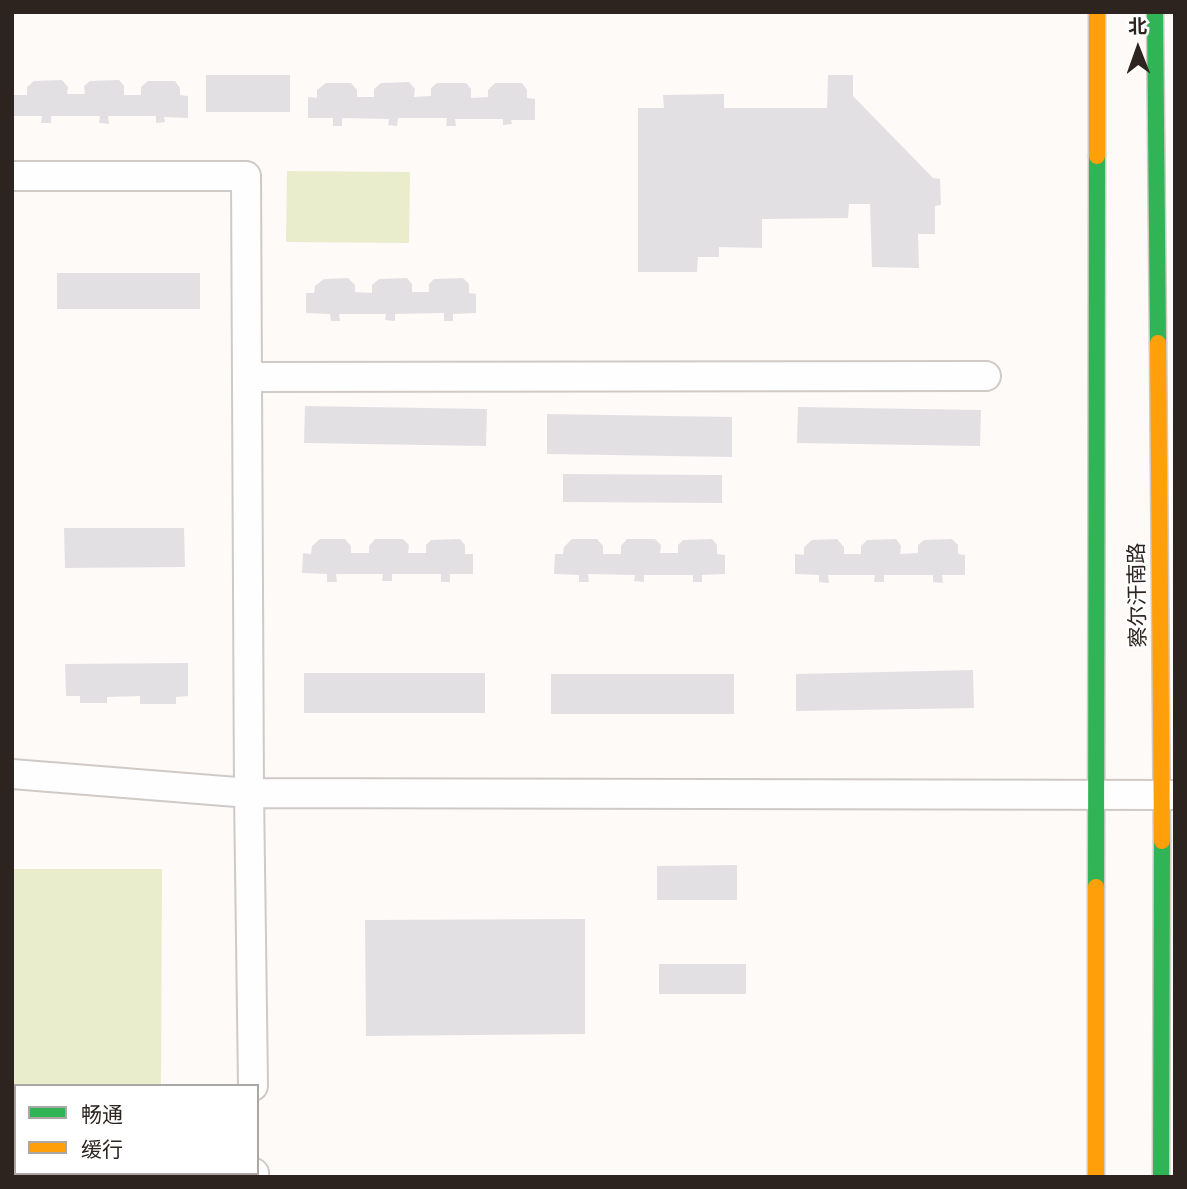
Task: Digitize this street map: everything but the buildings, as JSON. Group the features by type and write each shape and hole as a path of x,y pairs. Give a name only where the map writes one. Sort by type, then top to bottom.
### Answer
{"main road":[{"name":"察尔汗南路","path":"1096,1177 1103,68 1097,12"},
{"name":"察尔汗南路","path":"1156,12 1149,69 1168,795 1161,1177"}],"street":[{"path":"12,176 246,176 253,1084"},
{"path":"247,377 986,376"},
{"path":"12,774 249,793 1168,795"}],"green space":[{"path":"287,171 410,172 409,243 286,242"},
{"path":"12,869 162,869 161,1084 14,1084 14,1175 160,1177 12,1177"}],"water":[{"path":"14,1123 14,1175 27,1175 26,1177 12,1177"}],"traffic: fast":[{"path":"1155,12 1158,343"},
{"path":"1096,887 1097,156"},
{"path":"1161,1177 1162,841"}],"traffic: slow":[{"path":"1097,12 1097,156"},
{"path":"1158,343 1162,841"},
{"path":"1096,887 1096,1177"}]}
